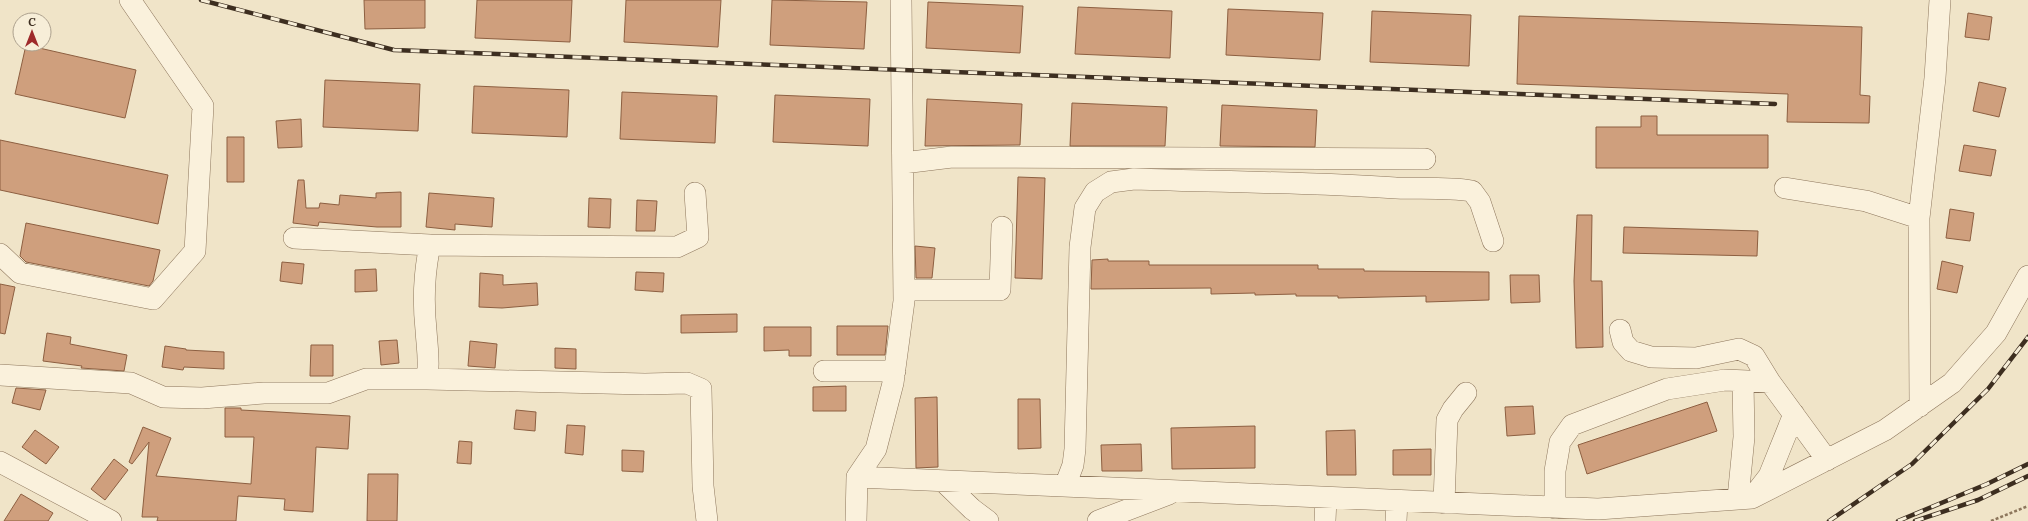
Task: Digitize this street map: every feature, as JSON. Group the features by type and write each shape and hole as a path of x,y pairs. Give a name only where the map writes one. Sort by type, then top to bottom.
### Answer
{"street":[{"path":"0,254 20,273 153,299 195,251 203,106 130,0"},
{"path":"853,519 857,477 876,449 895,371 904,301 901,0"},
{"path":"1920,406 1919,218 1935,78 1940,0"},
{"path":"903,163 952,157 1425,158"},
{"path":"1065,486 1073,465 1075,449 1080,248 1085,208 1095,192 1110,182 1134,180 1364,186 1426,190 1453,188 1472,191 1480,202 1493,241"},
{"path":"1785,188 1866,201 1919,218"},
{"path":"294,238 430,245 677,247 698,238 695,193"},
{"path":"904,290 1000,290 1002,227"},
{"path":"427,379 430,364 424,297 426,264 430,245"},
{"path":"857,477 1326,498 1396,511 1444,503 1598,509 1745,498 1827,460 1885,430 1952,383 1996,333 2028,276"},
{"path":"1620,330 1624,342 1631,351 1651,357 1696,358 1739,349 1754,356 1770,382 1827,460"},
{"path":"824,371 895,371"},
{"path":"0,375 131,383 163,398 202,398 264,393 328,393 366,379 637,384 687,383 701,389 703,486 707,521"},
{"path":"1555,508 1555,471 1560,442 1572,425 1666,389 1725,380 1742,382 1770,382"},
{"path":"1742,382 1745,498"},
{"path":"1444,503 1447,420 1453,409 1466,393"},
{"path":"1745,498 1769,476 1794,414"},
{"path":"0,462 111,521"},
{"path":"943,481 972,509 988,521"},
{"path":"1098,521 1176,491"},
{"path":"1325,521 1326,498"}],"path":[{"path":"1991,521 2028,506"}],"building":[{"path":"364,0 425,0 425,28 365,29"},
{"path":"477,0 572,0 570,42 475,38"},
{"path":"626,0 721,0 718,47 624,42"},
{"path":"772,0 867,2 864,49 770,45"},
{"path":"928,2 1023,6 1020,53 926,48"},
{"path":"1078,7 1172,11 1170,58 1075,54"},
{"path":"1228,9 1323,13 1320,60 1226,55"},
{"path":"1372,11 1471,15 1469,66 1370,62"},
{"path":"1968,13 1992,17 1989,40 1965,37"},
{"path":"1519,16 1862,27 1860,95 1870,96 1869,123 1787,122 1788,94 1517,84"},
{"path":"52,51 136,70 125,118 15,94 24,52"},
{"path":"325,80 420,84 418,131 323,127"},
{"path":"1979,82 2006,88 1999,117 1973,111"},
{"path":"474,86 569,90 567,137 472,133"},
{"path":"622,92 717,96 715,143 620,139"},
{"path":"775,95 870,99 868,146 773,142"},
{"path":"927,99 1022,104 1020,145 925,146"},
{"path":"1072,103 1167,107 1165,146 1070,146"},
{"path":"1222,105 1317,110 1315,147 1220,146"},
{"path":"1641,116 1657,116 1657,135 1768,135 1768,168 1596,168 1596,127 1641,127"},
{"path":"301,119 302,147 278,148 276,121"},
{"path":"227,137 244,137 244,182 227,182"},
{"path":"0,140 168,175 158,224 0,190"},
{"path":"1964,145 1996,150 1991,176 1959,171"},
{"path":"1018,177 1045,178 1042,279 1015,278"},
{"path":"298,180 304,180 306,208 319,208 320,203 339,205 340,195 376,198 376,193 401,192 401,227 377,227 319,222 318,226 293,223"},
{"path":"429,193 494,198 492,227 455,224 455,230 426,227"},
{"path":"589,198 611,199 610,228 588,227"},
{"path":"637,200 657,201 655,231 636,231"},
{"path":"1950,209 1974,213 1970,241 1946,238"},
{"path":"1577,215 1592,215 1591,281 1602,281 1603,347 1576,348 1574,281"},
{"path":"26,223 160,250 153,281 149,286 26,262 20,256"},
{"path":"1624,227 1758,231 1757,256 1623,253"},
{"path":"915,246 935,248 932,278 916,278"},
{"path":"1108,259 1108,261 1149,261 1149,265 1318,265 1318,269 1364,269 1364,271 1489,272 1489,300 1426,302 1426,296 1338,298 1338,296 1296,296 1296,294 1211,294 1211,288 1091,289 1092,260"},
{"path":"1942,261 1963,266 1957,293 1937,289"},
{"path":"282,262 304,264 302,284 280,281"},
{"path":"376,269 377,291 355,292 355,270"},
{"path":"636,272 664,273 663,292 635,290"},
{"path":"480,273 503,275 503,285 537,283 538,305 502,308 479,307"},
{"path":"1510,275 1539,275 1540,302 1511,303"},
{"path":"0,284 15,287 5,334 0,333"},
{"path":"737,314 737,332 681,333 681,315"},
{"path":"837,326 888,326 885,355 837,355"},
{"path":"764,327 811,327 811,356 789,356 789,350 764,351"},
{"path":"47,333 71,337 70,344 127,355 124,371 81,368 82,366 43,361"},
{"path":"397,340 399,363 381,365 379,341"},
{"path":"470,341 497,344 495,368 468,366"},
{"path":"311,345 333,345 333,376 310,376"},
{"path":"165,346 186,350 224,352 224,369 184,367 183,370 162,367"},
{"path":"555,348 576,349 576,369 555,368"},
{"path":"846,386 846,411 813,411 813,387"},
{"path":"16,388 46,390 40,410 12,403"},
{"path":"937,397 938,467 916,468 915,398"},
{"path":"1018,399 1040,399 1041,448 1018,449"},
{"path":"1707,402 1717,431 1587,474 1578,445"},
{"path":"1533,406 1535,434 1507,436 1505,407"},
{"path":"225,408 350,416 348,449 316,447 313,512 284,510 285,499 238,496 236,521 157,521 158,517 142,517 149,442 132,464 129,462 143,427 171,438 156,476 251,484 254,437 225,437"},
{"path":"516,410 536,412 535,431 514,429"},
{"path":"567,425 585,426 583,455 565,453"},
{"path":"1255,426 1255,468 1172,469 1171,428"},
{"path":"35,430 59,447 46,464 22,447"},
{"path":"1355,430 1356,475 1327,475 1326,431"},
{"path":"459,441 472,442 471,464 457,463"},
{"path":"1141,444 1142,471 1102,471 1101,445"},
{"path":"1431,449 1431,475 1393,475 1393,450"},
{"path":"622,450 644,451 643,472 622,471"},
{"path":"114,459 128,470 105,500 91,489"},
{"path":"368,474 398,474 397,521 367,521"},
{"path":"21,494 53,513 48,521 4,521"}],"railway":[{"path":"201,0 394,50 1775,104"},
{"path":"1829,521 1912,464 1988,389 2028,337"},
{"path":"1898,521 1987,484 2028,464"},
{"path":"1915,521 1978,500 2028,476"}]}
